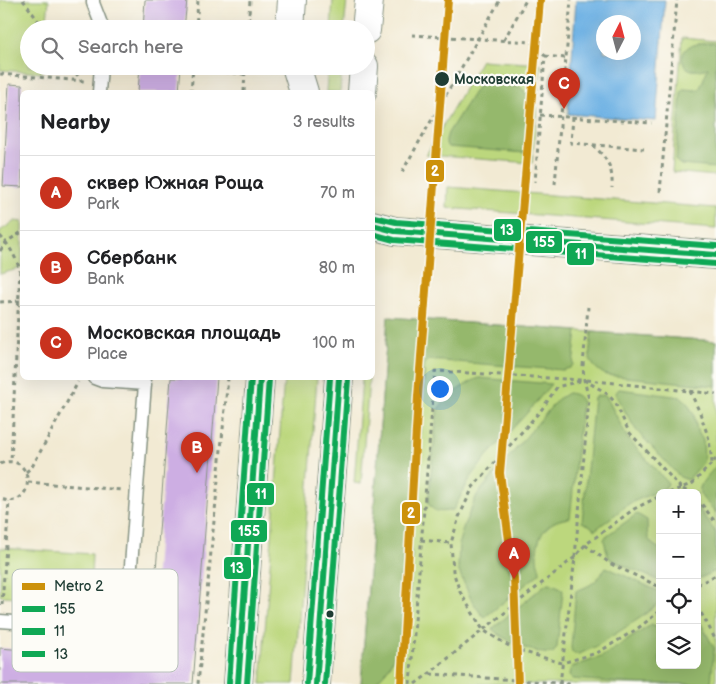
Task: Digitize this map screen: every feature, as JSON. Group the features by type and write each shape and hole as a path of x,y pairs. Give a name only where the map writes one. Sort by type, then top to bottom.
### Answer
{"main road":[{"path":"291,20 292,0"},
{"path":"367,20 368,0"},
{"path":"285,90 286,75"},
{"path":"299,75 303,90"},
{"path":"362,90 363,75"},
{"path":"375,225 395,231 716,255"},
{"path":"238,684 260,380"},
{"path":"316,684 339,380"}],"lane":[{"path":"93,0 100,20"},
{"path":"99,90 100,75"},
{"path":"99,380 145,384 131,569"},
{"path":"0,621 0,626"}],"path":[{"path":"23,0 37,20"},
{"path":"197,20 198,0"},
{"path":"249,20 250,0"},
{"path":"402,172 500,0"},
{"path":"504,40 526,0"},
{"path":"555,184 571,0"},
{"path":"660,192 677,0"},
{"path":"412,35 531,42 545,56 566,58"},
{"path":"535,182 545,56"},
{"path":"0,74 84,81 79,75"},
{"path":"191,90 192,75"},
{"path":"244,90 245,75"},
{"path":"540,115 652,123"},
{"path":"573,117 571,143 644,149"},
{"path":"593,144 608,163 612,175 612,188"},
{"path":"0,250 6,242 20,233"},
{"path":"0,236 15,256 20,270 11,462"},
{"path":"0,302 20,301"},
{"path":"560,684 575,557 589,399 584,380 583,366 588,307"},
{"path":"410,684 435,371 584,380 716,394"},
{"path":"198,684 228,380"},
{"path":"656,613 637,629 597,653 562,663 514,649 483,630 460,592 453,571 451,543 459,517 473,487 542,409 557,387 584,380 605,392 615,402 630,432 680,489"},
{"path":"26,472 32,467 78,381"},
{"path":"690,391 709,439 712,463"},
{"path":"685,489 716,459"},
{"path":"0,464 4,462 17,463 26,472 28,482 26,490 16,499 9,501 0,499"},
{"path":"28,482 137,492"},
{"path":"415,684 575,557 585,546 634,509 656,498"},
{"path":"0,621 9,501"},
{"path":"701,503 716,523"},
{"path":"421,540 451,543"},
{"path":"585,546 611,564 656,585"},
{"path":"701,583 716,575"},
{"path":"701,613 716,641"},
{"path":"430,674 572,684"}],"green space":[{"path":"0,0 49,0 47,20 20,20 20,71 0,70"},
{"path":"333,0 347,0 345,20 332,20"},
{"path":"682,38 716,41 716,176 672,172"},
{"path":"706,43 716,45 716,168 681,165 676,161 681,93 683,89 697,90 700,88 708,68 692,70 688,68 683,63 683,55 690,46"},
{"path":"481,60 541,64 532,163 426,155"},
{"path":"327,75 341,75 340,90 326,90"},
{"path":"484,82 520,87 532,98 529,149 526,153 448,147 446,144 448,133 479,84"},
{"path":"448,187 716,208 716,229 447,208"},
{"path":"15,221 20,222 20,269 0,274 0,231"},
{"path":"388,317 716,341 716,684 361,684"},
{"path":"388,317 577,331 573,365 563,370 429,360 425,363 414,526 408,537 412,555 406,644 398,649 387,670 374,684 361,684"},
{"path":"592,332 716,341 716,386 606,375 599,371 591,362"},
{"path":"479,378 551,384 486,457 470,479 453,510 436,511 428,503 437,413 448,398"},
{"path":"284,380 317,380 294,684 261,684"},
{"path":"362,380 369,380 361,484 354,483"},
{"path":"619,389 681,397 686,401 694,415 697,431 703,440 704,458 703,463 688,480 680,477 636,430 616,396 616,392"},
{"path":"568,393 576,395 582,402 570,518 555,522 541,535 537,549 540,573 485,617 471,599 458,569 459,542 464,525 477,495 558,399"},
{"path":"606,396 628,439 668,483 663,489 656,489 656,492 630,503 595,530 582,522 594,398"},
{"path":"716,466 716,513 701,495 700,489 703,481"},
{"path":"701,512 716,533 716,571 701,578"},
{"path":"637,514 647,520 650,541 656,547 656,579 611,560 608,556 604,540 606,536"},
{"path":"0,548 92,554 91,569 12,569 12,597 0,596"},
{"path":"606,567 656,590 656,605 640,618 595,647 579,654 574,654 571,647 576,591 594,582"},
{"path":"550,583 561,588 563,591 557,647 553,653 530,650 504,638 492,629 546,584"},
{"path":"701,624 714,648 711,684 639,684 572,679 569,676 572,667 601,657 651,625 656,627 656,669 701,669"}],"water":[{"path":"576,0 665,0 656,121 568,114"}],"building":[{"path":"145,0 187,0 185,20 144,20"},
{"path":"139,75 180,75 179,90 138,90"},
{"path":"9,84 22,85 22,90 20,90 20,187 3,186"},
{"path":"171,380 217,380 193,684 0,684 0,648 12,649 12,672 178,672 178,569 156,569"}],"metro line":[{"name":"2","path":"401,684 418,396 448,0"},
{"name":"2","path":"518,684 514,578 500,473 540,0"}],"transit line":[{"name":"13","path":"375,217 396,222 716,246"},
{"name":"155","path":"375,226 395,231 716,255"},
{"name":"11","path":"375,235 394,240 715,264"},
{"name":"13","path":"229,683 251,380"},
{"name":"155","path":"238,684 260,380"},
{"name":"11","path":"247,684 269,380"},
{"name":"13","path":"307,683 330,380"},
{"name":"155","path":"316,684 339,380"},
{"name":"11","path":"325,684 348,380"}],"place":[{"name":"Московская","path":"442,79"},
{"name":"Московская площадь","path":"564,109"},
{"name":"Сбербанк","path":"197,473"},
{"name":"сквер Южная Роща","path":"514,579"}]}
